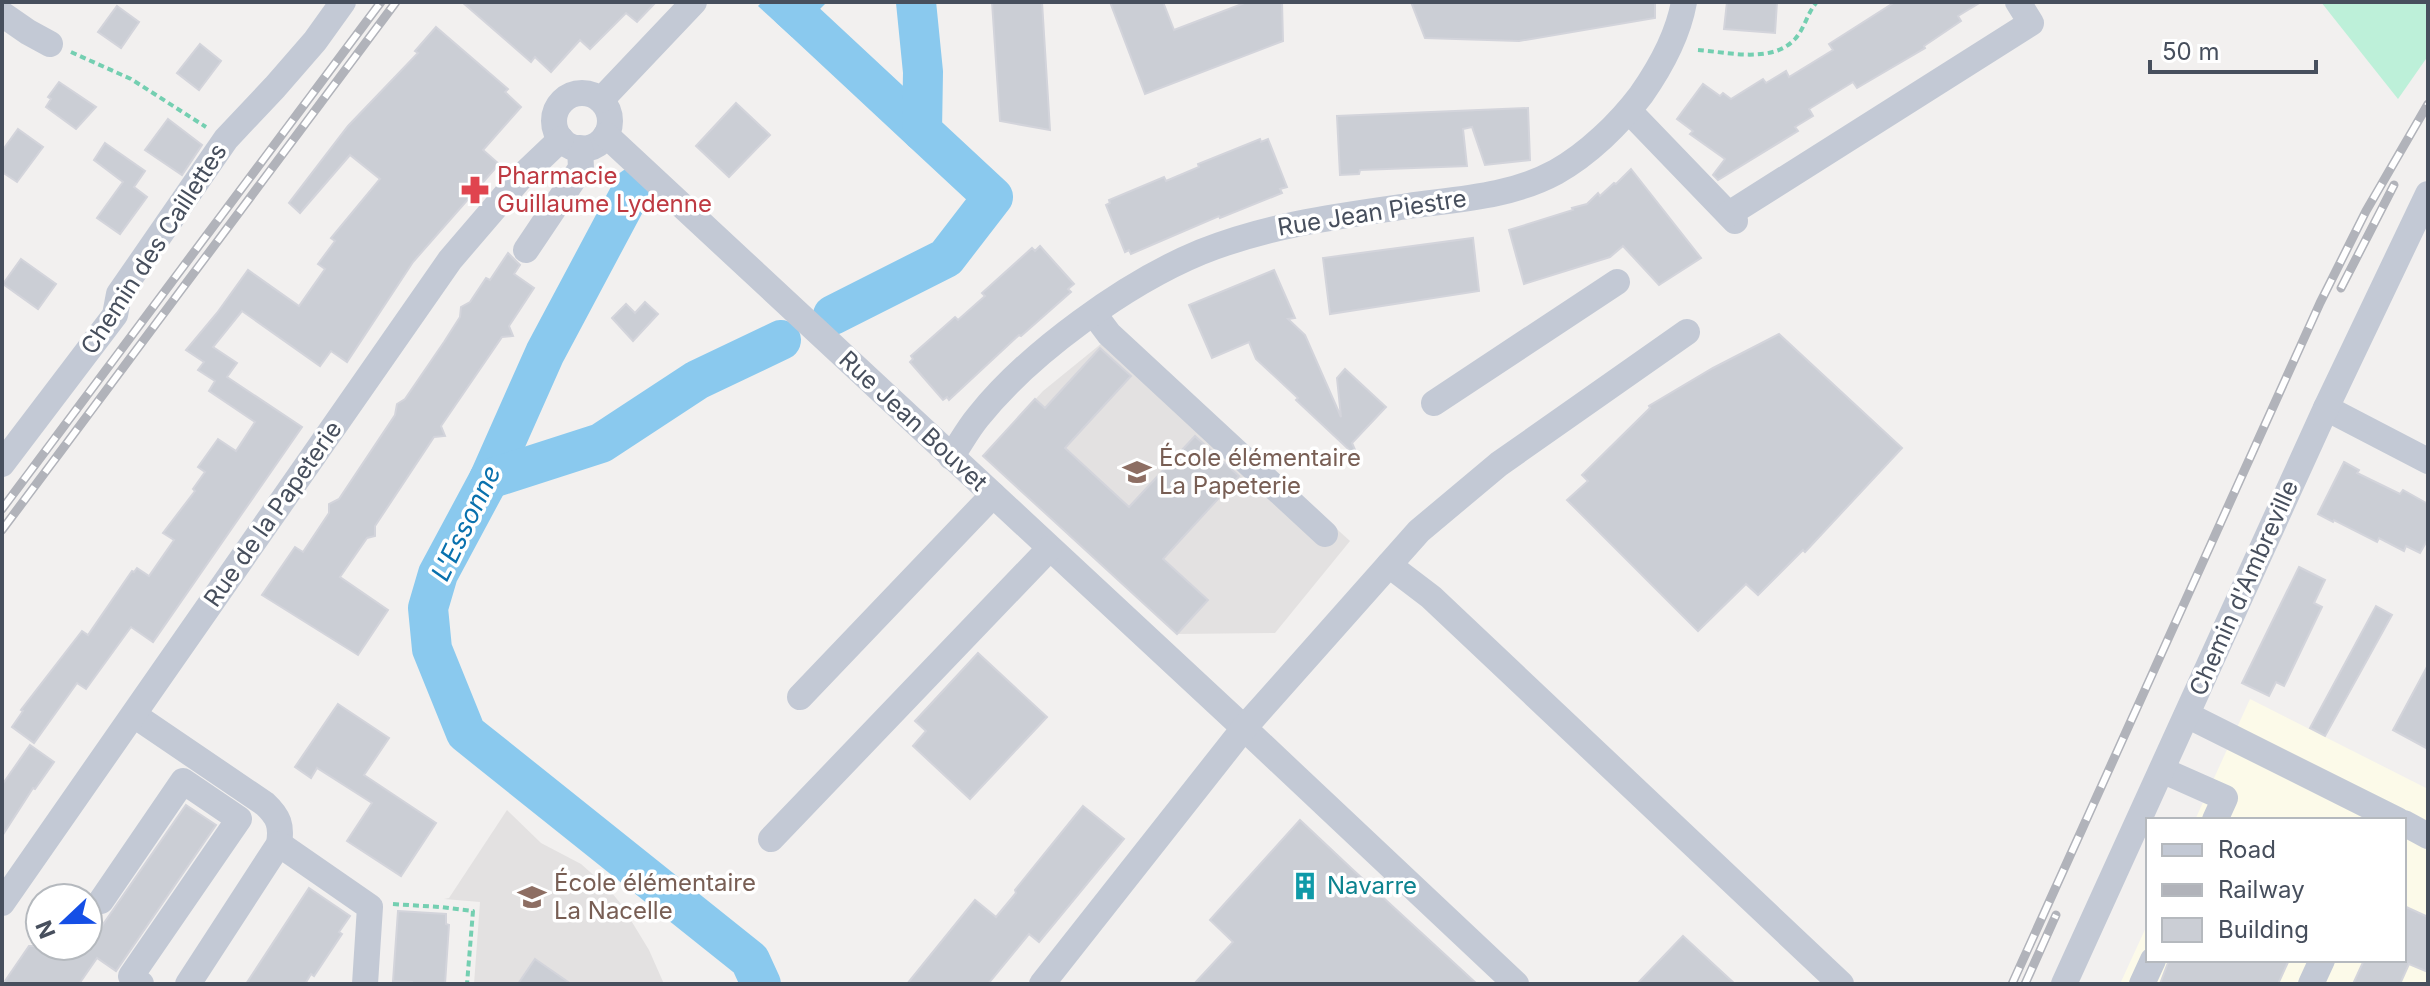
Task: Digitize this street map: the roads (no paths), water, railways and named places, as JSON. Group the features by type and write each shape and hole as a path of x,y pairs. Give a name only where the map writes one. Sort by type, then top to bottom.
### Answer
{"street":[{"name":"Chemin des Caillettes","path":"2,464 115,315 119,294 226,139 295,64 343,2"},
{"path":"601,100 694,2"},
{"name":"Rue Jean Piestre","path":"951,457 977,418 1029,363 1153,275 1200,253 1262,231 1323,218 1498,194 1556,172 1629,111 1650,83 1670,45 1684,2"},
{"path":"1629,111 1732,218 2031,23 2018,2"},
{"path":"2,14 50,44"},
{"path":"526,250 581,168 570,144 554,122 559,104 566,98 584,93 601,100 609,117 615,144 570,144"},
{"name":"Rue de la Papeterie","path":"2,903 450,260 522,176 570,144"},
{"name":"Rue Jean Bouvet","path":"615,144 1516,984"},
{"name":"Chemin d'Ambreville","path":"2064,984 2326,408 2426,201"},
{"path":"1434,403 1617,282"},
{"path":"1094,314 1109,334 1325,534"},
{"path":"1042,984 1244,728 1419,531 1499,464 1687,332"},
{"path":"2326,408 2428,461"},
{"path":"800,697 993,495"},
{"path":"771,839 1049,549"},
{"path":"1389,565 1431,597 1841,984"},
{"path":"134,715 265,804 275,813 280,824 279,844 188,984"},
{"path":"2187,715 2391,818"},
{"path":"2162,770 2225,798 2216,818"},
{"path":"104,897 183,781 239,819 131,976 141,984"},
{"path":"2406,825 2428,836"},
{"path":"279,844 370,907 365,984"},
{"path":"2142,984 2152,962"},
{"path":"2311,984 2321,962"}],"water":[{"path":"762,2 827,2 792,37 758,6"}],"waterway":[{"path":"833,315 946,258 993,197 922,131 923,72 916,2"},
{"path":"790,8 922,131"},
{"name":"L'Essonne","path":"633,188 545,353 489,479 438,574 428,608 432,649 466,733 750,960 761,984"},
{"path":"489,479 601,443 697,380 781,340"}],"railway":[{"path":"2,509 381,2"},
{"path":"2,530 396,2"},
{"path":"2012,984 2320,303 2366,211 2428,104"},
{"path":"2341,288 2394,185"},
{"path":"2025,984 2056,915"}],"place":[{"name":"Pharmacie Guillaume Lydenne","path":"475,190"},
{"name":"École élémentaire La Papeterie","path":"1137,472"},
{"name":"Navarre","path":"1305,886"},
{"name":"École élémentaire La Nacelle","path":"532,897"}]}
